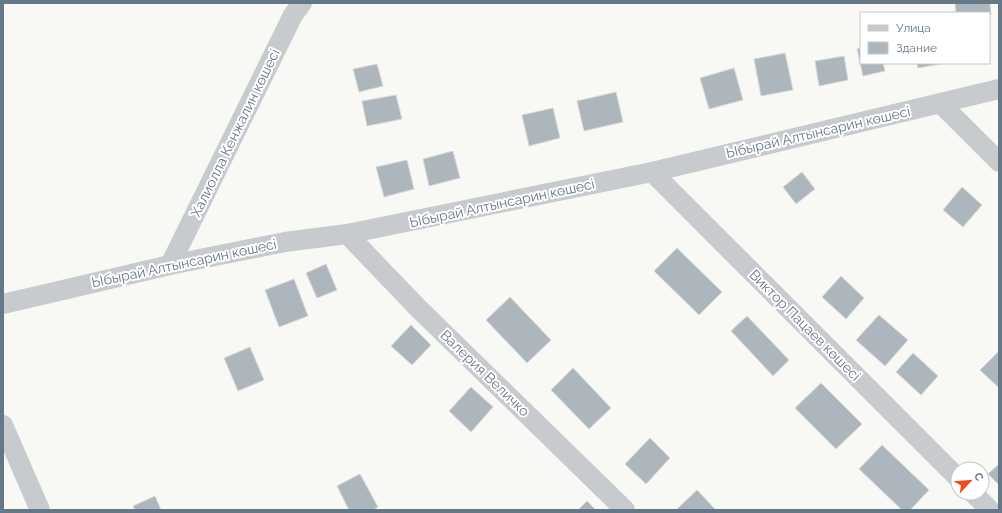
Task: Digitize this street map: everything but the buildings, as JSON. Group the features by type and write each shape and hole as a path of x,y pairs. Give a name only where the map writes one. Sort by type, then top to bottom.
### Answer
{"street":[{"name":"Халиолла Кенжалин көшесі","path":"170,265 293,15 302,3"},
{"name":"Ыбырай Алтынсарин көшесі","path":"3,304 170,265 284,242 347,234 652,172 999,90"},
{"path":"940,104 999,162"},
{"name":"Виктор Пацаев көшесі","path":"652,172 950,470"},
{"name":"Валерия Величко","path":"347,234 424,313 625,510"},
{"path":"3,425 40,510"},
{"path":"981,501 990,510"}]}
